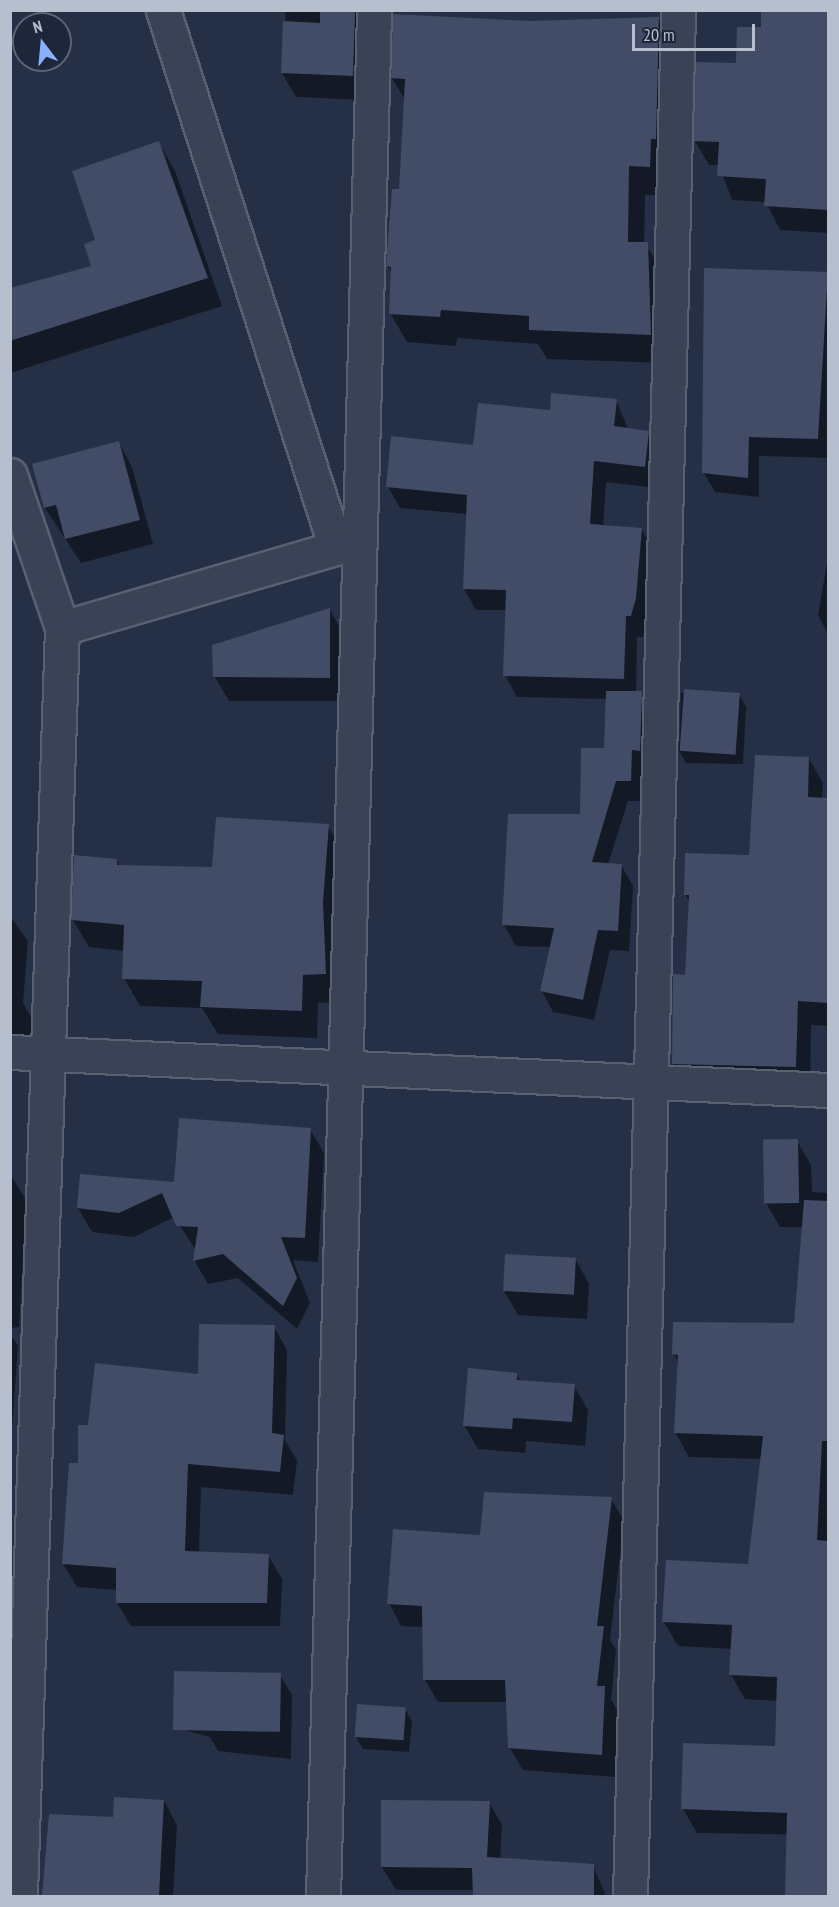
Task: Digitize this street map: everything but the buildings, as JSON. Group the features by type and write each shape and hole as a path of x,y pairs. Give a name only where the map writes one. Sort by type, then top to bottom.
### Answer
{"street":[{"path":"163,10 348,545"},
{"path":"322,1896 345,1068 348,545 374,10"},
{"path":"630,1896 678,10"},
{"path":"10,475 22,545 62,628 20,1896"},
{"path":"62,628 348,545"},
{"path":"10,1053 828,1090"}]}
